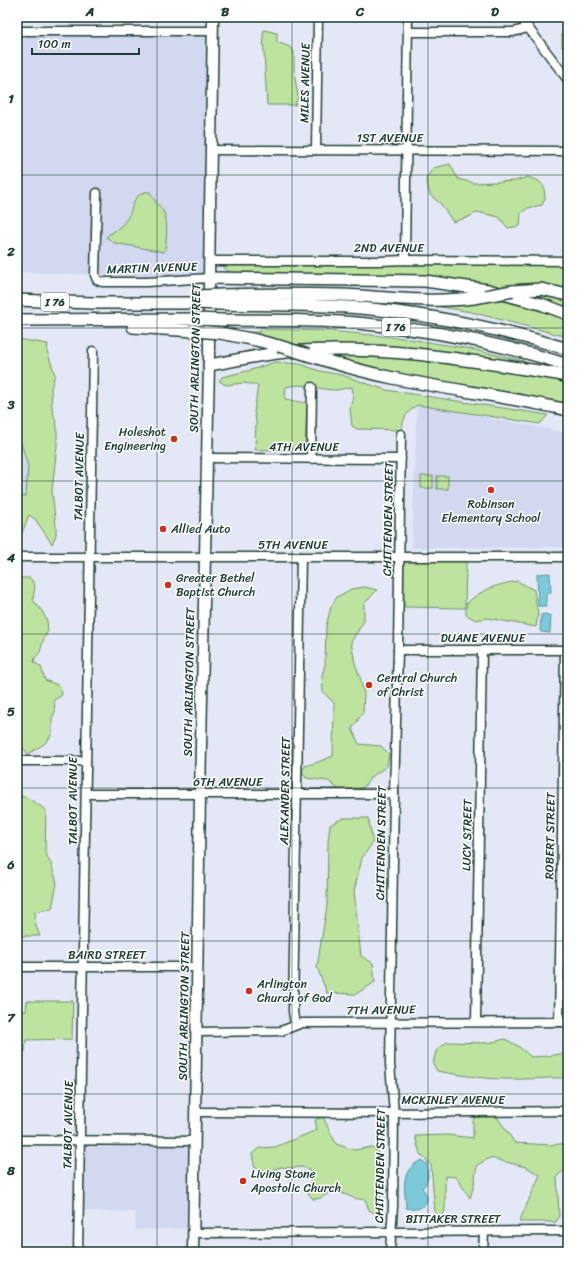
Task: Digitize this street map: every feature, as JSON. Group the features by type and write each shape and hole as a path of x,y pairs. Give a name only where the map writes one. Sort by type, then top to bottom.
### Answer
{"highway":[{"path":"209,278 425,281 488,290 540,304 568,314"},
{"path":"221,299 342,295 443,300 472,298 513,291 542,289 568,295"},
{"name":"I 76","path":"17,300 92,303 221,299 359,308 463,322 507,332 568,349"},
{"name":"I 76","path":"17,320 195,319 327,322 396,327 485,343 568,365"},
{"path":"47,320 220,333 256,340 338,364 394,378 521,400 568,410"},
{"path":"209,365 286,352 325,350 371,351 458,358 568,377"}],"main road":[{"name":"SOUTH ARLINGTON STREET","path":"193,1252 204,557 209,365 213,17"}],"street":[{"name":"MILES AVENUE","path":"316,150 318,17"},
{"path":"405,260 408,17"},
{"path":"520,17 568,80"},
{"path":"408,32 513,32 528,28"},
{"path":"17,31 213,31"},
{"name":"1ST AVENUE","path":"211,150 568,151"},
{"name":"MARTIN AVENUE","path":"97,193 95,274 97,280 102,282 147,282 209,278"},
{"name":"2ND AVENUE","path":"209,261 568,261"},
{"name":"TALBOT AVENUE","path":"78,1252 90,557 92,351"},
{"path":"312,387 312,459"},
{"name":"CHITTENDEN STREET","path":"390,1252 393,1206 394,1113 390,1064 401,434"},
{"name":"4TH AVENUE","path":"206,458 401,459"},
{"name":"5TH AVENUE","path":"17,557 568,557"},
{"name":"ALEXANDER STREET","path":"295,1025 293,1011 301,557"},
{"name":"DUANE AVENUE","path":"398,650 567,650"},
{"name":"LUCY STREET","path":"476,1022 482,650"},
{"name":"ROBERT STREET","path":"559,1022 567,650"},
{"path":"17,761 86,761"},
{"name":"6TH AVENUE","path":"86,794 394,794"},
{"name":"BAIRD STREET","path":"17,967 197,968"},
{"name":"7TH AVENUE","path":"197,1032 281,1031 302,1023 568,1022"},
{"name":"MCKINLEY AVENUE","path":"195,1112 394,1113 568,1111"},
{"path":"17,1140 195,1141"},
{"name":"BITTAKER STREET","path":"193,1233 568,1231"},
{"path":"483,1252 484,1232"}],"shaded area":[{"path":"17,31 213,31 209,278 102,282 94,275 17,272"},
{"path":"17,346 41,496 17,497"},
{"name":"Robinson Elementary School","path":"417,404 568,433 568,547 412,548"},
{"path":"82,1142 193,1143 192,1228 136,1230 135,1212 82,1211"}],"green space":[{"path":"568,29 568,54 562,47 562,31"},
{"path":"264,30 277,33 277,42 290,47 294,52 294,71 298,97 295,105 267,105"},
{"path":"450,164 458,179 474,183 515,181 528,177 539,181 544,187 545,198 542,205 528,208 521,213 520,226 508,228 499,217 477,212 469,217 453,222 441,204 430,195 426,179 433,168"},
{"path":"145,192 150,192 164,213 167,232 164,252 115,243 106,237 124,223 129,216 134,201"},
{"path":"233,264 568,265 568,290 552,285 536,283 504,285 500,287 383,275 235,273 223,268"},
{"path":"543,293 568,300 568,310 525,295"},
{"path":"496,299 568,319 568,337 471,312 435,306 441,302"},
{"path":"260,329 329,331 403,338 471,349 524,361 523,364 456,353 432,351 332,345 296,345 241,332 260,332"},
{"path":"17,339 48,344 47,351 55,375 51,388 52,408 57,426 57,446 52,491 56,535 52,544 35,519 29,515 22,533 17,532 17,497 26,496 28,466 19,436"},
{"path":"342,354 440,360 550,378 568,383 568,403 415,378 354,364 324,355"},
{"path":"275,362 300,364 320,371 342,375 386,390 548,415 540,424 417,405 406,415 403,421 402,430 357,429 352,426 350,409 353,395 352,387 333,390 299,385 286,387 285,399 307,403 305,449 255,450 256,421 254,412 258,385 244,383 226,385 219,381 222,377"},
{"path":"421,476 433,476 433,488 421,488"},
{"path":"437,476 448,476 448,489 437,489"},
{"path":"466,560 465,608 404,607 403,561"},
{"path":"17,578 30,578 35,585 33,600 42,611 47,621 48,631 44,638 40,652 35,658 34,662 41,667 45,680 60,686 62,695 54,700 55,712 52,718 52,733 49,739 28,754 17,740"},
{"path":"517,581 534,590 538,615 536,627 487,618 476,620 466,615 466,604 484,591 502,584"},
{"path":"365,587 377,590 364,604 364,621 351,642 355,663 364,694 363,712 352,729 359,744 381,746 389,754 387,766 371,777 363,788 341,791 328,781 306,778 302,771 305,766 333,756 334,703 323,692 322,675 325,665 326,626 331,607 337,597 351,589"},
{"path":"17,795 28,798 46,810 45,852 51,864 57,883 52,908 35,912 36,926 40,936 17,936"},
{"path":"343,818 368,818 373,842 362,858 354,891 361,956 373,963 375,982 356,994 327,993 317,967 327,906 328,842 330,825"},
{"path":"27,1001 73,1001 72,1039 26,1040 25,1052 17,1052 17,1011 26,1011"},
{"path":"505,1039 518,1046 531,1057 560,1054 568,1055 568,1078 480,1078 437,1071 433,1064 436,1051 447,1042 488,1043"},
{"path":"323,1117 336,1144 354,1150 372,1147 378,1152 376,1165 381,1182 381,1195 374,1213 369,1210 365,1199 357,1199 338,1192 331,1192 320,1198 313,1199 308,1193 311,1178 309,1169 301,1167 281,1167 267,1171 255,1168 252,1154 259,1148 275,1147 317,1130 315,1120"},
{"path":"475,1117 497,1117 515,1143 552,1145 568,1143 568,1182 567,1168 557,1176 559,1216 556,1222 519,1222 540,1175 526,1167 490,1158 477,1165 474,1185 470,1198 456,1177 445,1176 445,1210 440,1222 435,1212 431,1165 420,1154 415,1136 448,1135 473,1138 473,1121"}],"water":[{"path":"550,573 551,593 546,594 546,606 538,606 537,574"},
{"path":"545,614 551,616 550,633 540,631 541,615"},
{"path":"421,1160 427,1164 427,1180 422,1188 427,1197 426,1201 424,1205 417,1209 406,1208 406,1175 414,1165"}],"place":[{"name":"Holeshot Engineering","path":"174,439"},
{"name":"Robinson Elementary School","path":"491,490"},
{"name":"Allied Auto","path":"163,529"},
{"name":"Greater Bethel Baptist Church","path":"168,585"},
{"name":"Central Church of Christ","path":"369,685"},
{"name":"Arlington Church of God","path":"249,991"},
{"name":"Living Stone Apostolic Church","path":"243,1181"}]}
